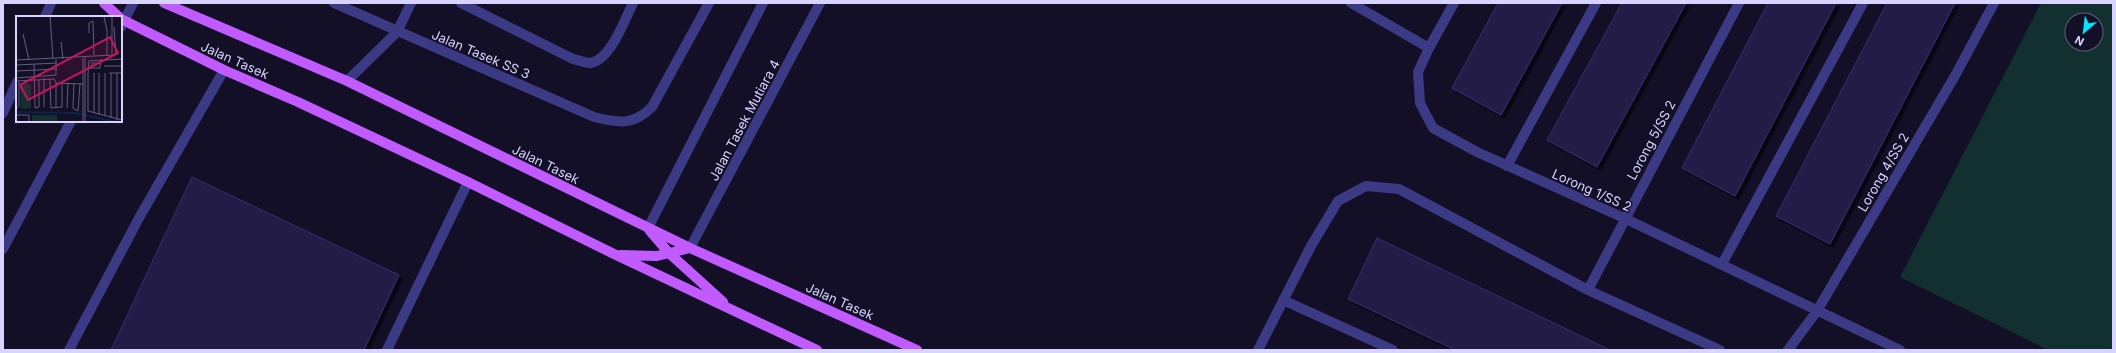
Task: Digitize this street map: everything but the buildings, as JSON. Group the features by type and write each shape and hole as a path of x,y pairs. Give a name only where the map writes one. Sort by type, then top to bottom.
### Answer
{"main road":[{"name":"Jalan Tasek","path":"104,3 116,16"},
{"name":"Jalan Tasek","path":"164,3 347,81 690,248 917,350"},
{"name":"Jalan Tasek","path":"122,21 468,182 614,254 817,350"},
{"path":"648,228 669,253 730,308"},
{"path":"614,254 642,256 669,253 690,248"}],"street":[{"path":"45,16 51,3"},
{"path":"122,20 133,3"},
{"name":"Jalan Tasek SS 3","path":"334,3 397,32 594,117 619,122 634,120 644,115 652,107 708,3"},
{"path":"347,81 397,32 411,3"},
{"path":"461,3 573,59 591,63 603,57 610,49 633,3"},
{"path":"648,228 763,3"},
{"name":"Jalan Tasek Mutiara 4","path":"690,248 820,3"},
{"path":"1351,3 1429,48"},
{"name":"Lorong 1/SS 2","path":"1454,3 1429,48 1418,72 1420,103 1433,128 1507,166 1624,218 1900,350"},
{"path":"1507,166 1596,3"},
{"name":"Lorong 5/SS 2","path":"1588,290 1624,218 1739,3"},
{"path":"1722,264 1863,3"},
{"name":"Lorong 4/SS 2","path":"1788,350 1817,311 1952,81 1994,3"},
{"path":"69,350 139,218 224,70"},
{"path":"3,114 16,84"},
{"path":"3,249 70,122"},
{"path":"386,350 468,182"},
{"path":"1258,350 1283,300 1338,201 1366,186 1399,188 1588,290 1720,350"},
{"path":"1283,300 1393,350"}],"green space":[{"path":"2041,3 2113,3 2113,346 2111,350 2048,350 1900,277"}]}
